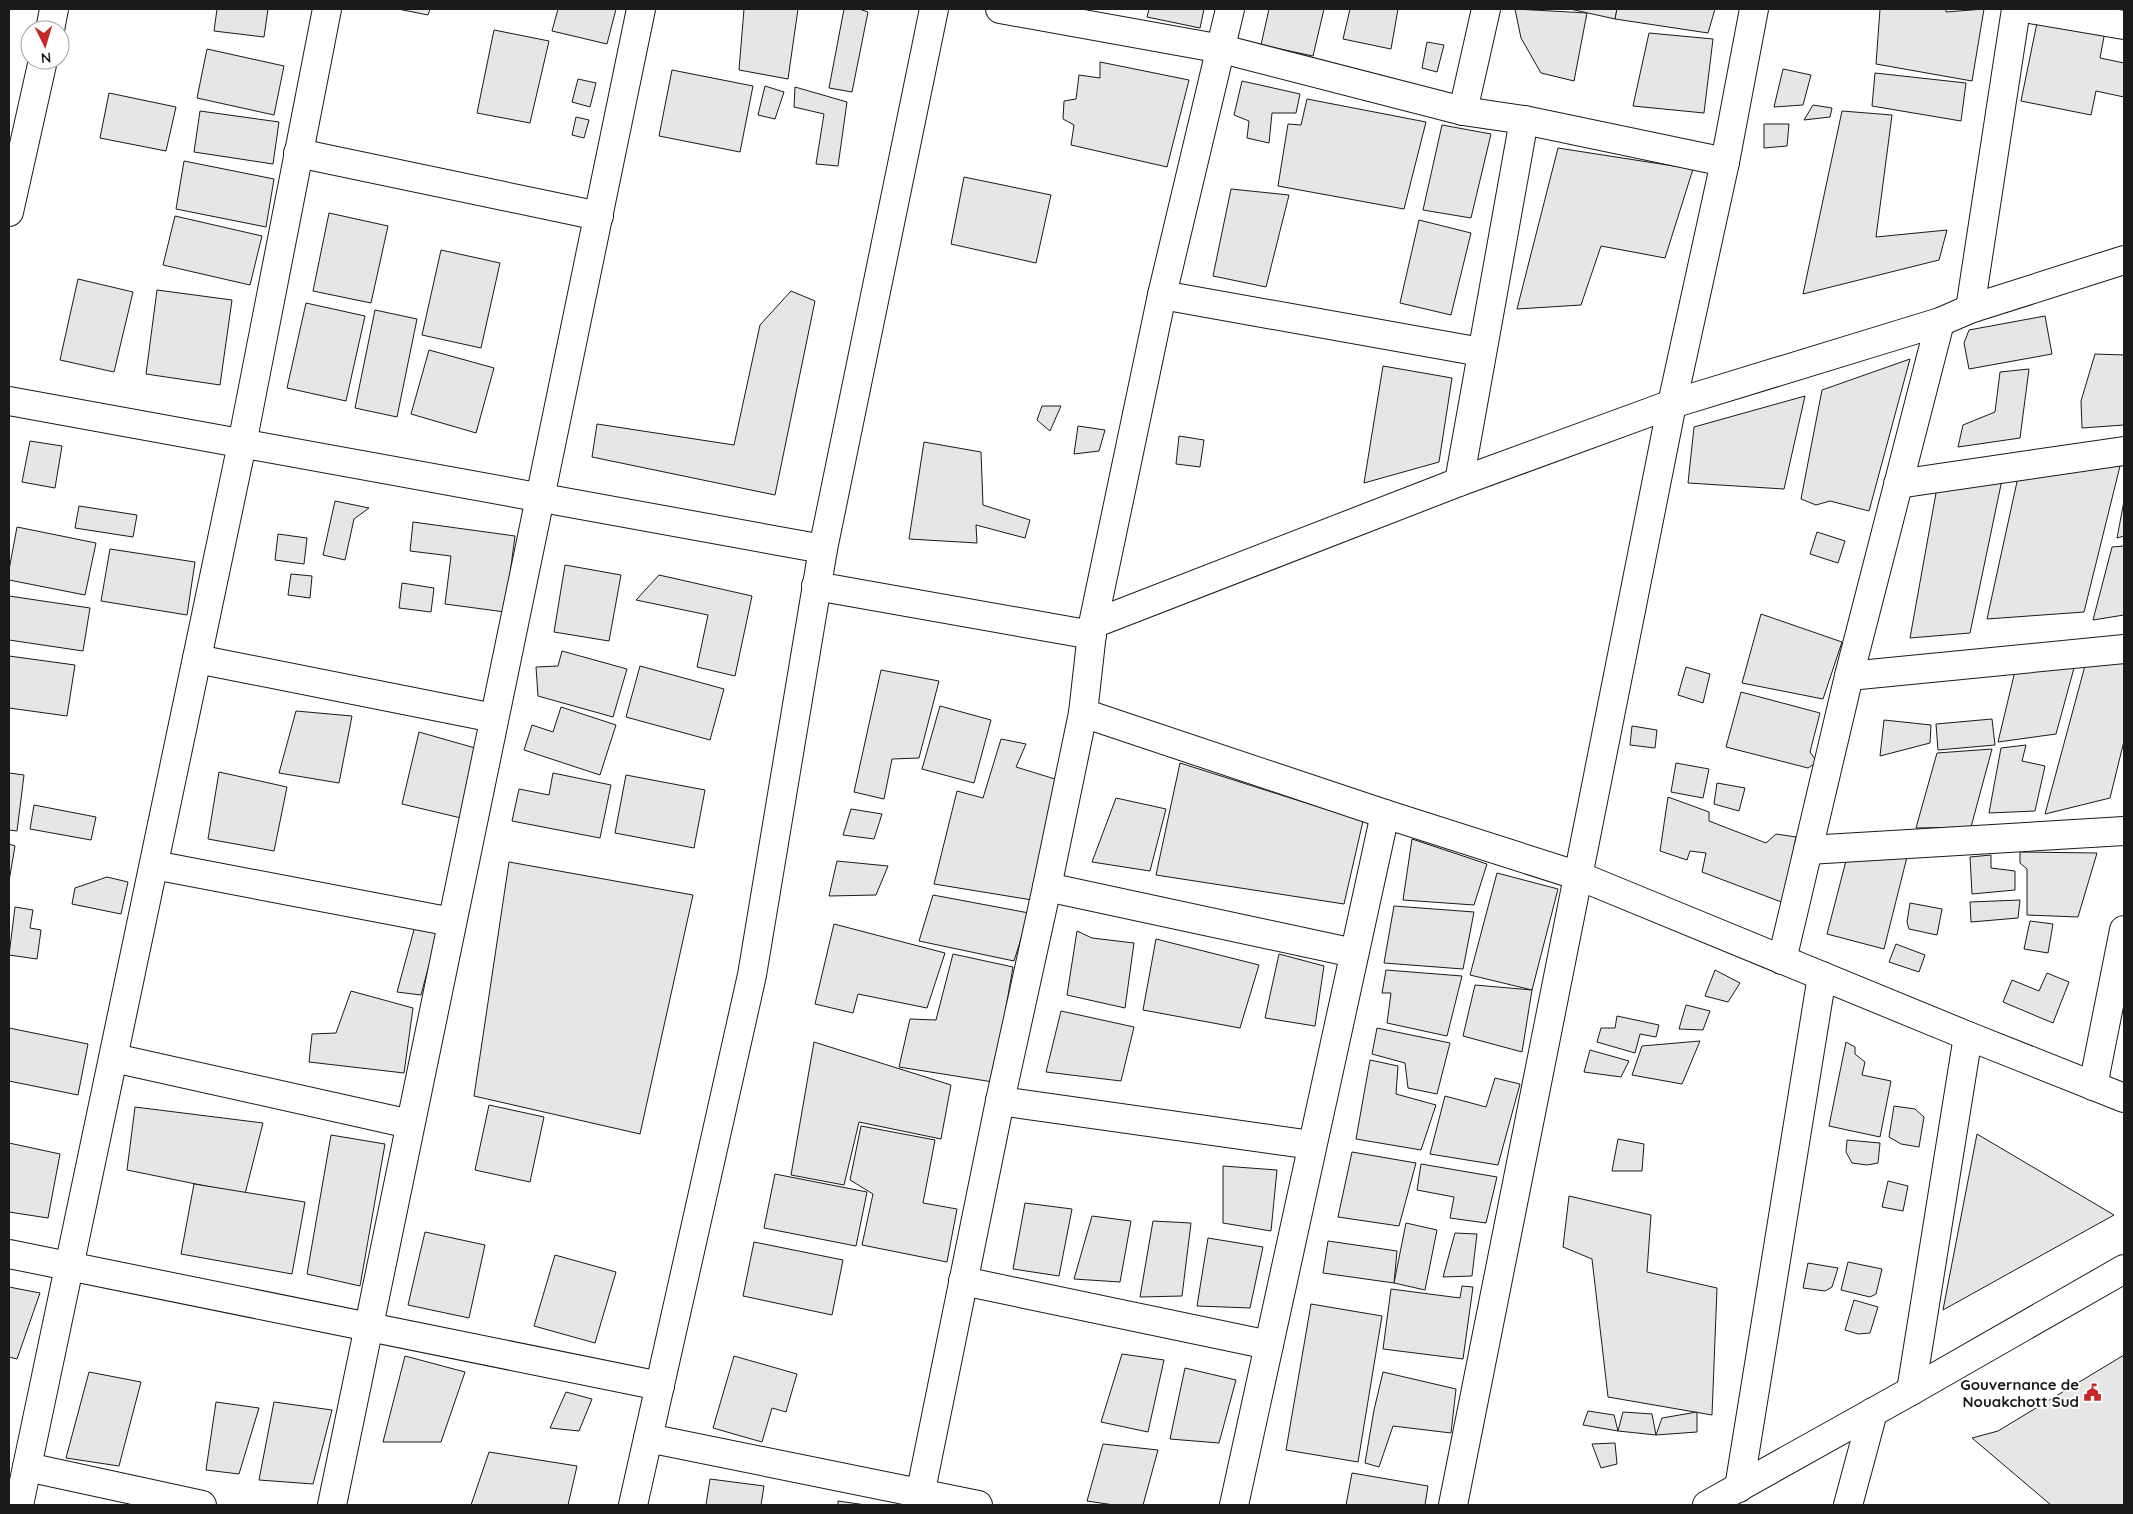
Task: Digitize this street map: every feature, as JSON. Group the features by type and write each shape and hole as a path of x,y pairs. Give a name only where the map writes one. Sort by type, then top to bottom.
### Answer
{"street":[{"path":"19,1505 242,444 327,9"},
{"path":"332,1505 641,9"},
{"path":"633,1505 752,975 816,586 934,9"},
{"path":"1000,9 1222,49 1463,111 1524,120 1725,162"},
{"path":"919,1499 1000,1101 1083,713 1092,629 1162,295 1230,9"},
{"path":"1463,111 1486,9"},
{"path":"1453,1505 1672,404 1725,162 1754,9"},
{"path":"1970,309 2016,9"},
{"path":"2030,9 2124,25"},
{"path":"9,212 41,70"},
{"path":"1459,482 1524,120"},
{"path":"298,153 599,216"},
{"path":"816,586 1092,629 1459,482 1672,404 1940,322 1970,309 2124,260"},
{"path":"1162,295 1481,352"},
{"path":"1782,960 1849,676 1940,322"},
{"path":"9,401 823,549"},
{"path":"1898,484 2124,451"},
{"path":"1849,676 2124,649"},
{"path":"197,659 494,718"},
{"path":"1083,713 1385,814 1579,876 2124,1098"},
{"path":"1234,1505 1385,814"},
{"path":"1808,850 2124,831"},
{"path":"154,865 452,922"},
{"path":"1047,887 1354,952"},
{"path":"2093,1086 2124,930"},
{"path":"1738,1488 1822,976"},
{"path":"1911,1391 1968,1036"},
{"path":"114,1058 410,1124"},
{"path":"1000,1101 1312,1145"},
{"path":"9,1254 660,1386"},
{"path":"1706,1505 1911,1391 2124,1268"},
{"path":"963,1281 1269,1345"},
{"path":"1848,1505 1873,1412"},
{"path":"648,1438 919,1499 978,1505"},
{"path":"27,1467 202,1505"}],"building":[{"path":"217,9 268,9 264,37 214,31"},
{"path":"398,9 430,9 428,15"},
{"path":"558,9 616,9 607,44 552,31"},
{"path":"744,9 798,9 788,79 739,70"},
{"path":"844,9 859,9 868,12 852,92 829,88"},
{"path":"1149,9 1204,9 1200,28 1147,17"},
{"path":"1269,9 1324,9 1313,56 1261,45"},
{"path":"1350,9 1398,9 1391,49 1343,39"},
{"path":"1515,9 1587,13 1574,81 1541,73 1521,38"},
{"path":"1570,9 1617,9 1615,19"},
{"path":"1617,9 1715,9 1708,33 1615,19"},
{"path":"1880,9 1946,9 1946,12 1984,9 1972,81 1876,64"},
{"path":"2039,13 2106,26 2100,58 2124,63 2124,97 2096,91 2091,115 2021,101"},
{"path":"494,30 549,41 530,123 477,113"},
{"path":"1649,33 1713,39 1704,113 1633,106"},
{"path":"1427,42 1444,45 1437,72 1422,68"},
{"path":"207,49 284,66 274,115 197,98"},
{"path":"1100,62 1189,80 1167,167 1071,145 1074,125 1063,119 1064,101 1076,99 1079,75 1100,78"},
{"path":"1783,69 1811,75 1803,105 1774,107"},
{"path":"672,70 753,86 740,152 659,136"},
{"path":"1875,73 1966,83 1961,121 1872,106"},
{"path":"578,79 596,83 590,107 572,102"},
{"path":"1242,81 1300,94 1296,113 1272,113 1269,143 1247,138 1249,121 1234,115"},
{"path":"765,86 784,92 775,119 758,115"},
{"path":"795,87 847,102 838,166 816,164 824,114 794,107"},
{"path":"109,93 176,107 166,151 100,138"},
{"path":"1307,99 1426,122 1404,209 1278,186 1288,124 1301,125"},
{"path":"1813,105 1832,108 1830,117 1804,120"},
{"path":"200,111 279,122 273,164 194,152"},
{"path":"1842,111 1892,115 1876,237 1947,230 1939,260 1803,294"},
{"path":"576,117 589,120 584,138 572,135"},
{"path":"1764,124 1789,124 1787,146 1764,148"},
{"path":"1442,125 1491,134 1471,218 1423,210"},
{"path":"1558,148 1693,169 1665,258 1601,246 1581,305 1517,309"},
{"path":"184,161 274,179 266,227 176,209"},
{"path":"964,177 1051,195 1036,263 951,244"},
{"path":"1231,189 1289,195 1266,287 1213,276"},
{"path":"329,213 388,226 371,303 313,291"},
{"path":"175,216 262,236 250,285 163,265"},
{"path":"1419,220 1471,233 1451,315 1400,303"},
{"path":"441,250 500,263 481,348 422,335"},
{"path":"78,279 133,292 114,372 60,360"},
{"path":"157,290 232,300 220,385 146,374"},
{"path":"791,291 815,301 775,495 592,457 597,424 734,445 760,325"},
{"path":"306,303 365,316 346,401 287,388"},
{"path":"375,310 417,319 397,417 355,408"},
{"path":"2045,316 2052,354 1969,369 1964,343 1969,330"},
{"path":"429,350 494,368 476,433 411,414"},
{"path":"2095,354 2124,355 2124,425 2082,428 2081,401"},
{"path":"1910,359 1869,511 1830,501 1816,505 1801,499 1822,390"},
{"path":"1383,366 1452,378 1439,462 1364,483"},
{"path":"2029,369 2020,438 1958,447 1963,425 1995,412 2000,372"},
{"path":"1805,396 1784,489 1688,483 1694,427"},
{"path":"1042,406 1061,406 1050,431 1037,420"},
{"path":"1078,426 1105,430 1099,451 1074,454"},
{"path":"1179,436 1204,440 1200,467 1176,464"},
{"path":"30,441 62,446 55,488 22,482"},
{"path":"924,442 981,452 983,505 1030,520 1025,538 976,525 977,543 909,539"},
{"path":"2120,466 2084,612 1987,619 2020,468"},
{"path":"2003,475 1970,633 1910,638 1938,482"},
{"path":"335,501 369,508 354,519 345,560 323,555"},
{"path":"2124,501 2124,536 2117,538"},
{"path":"79,506 137,515 133,537 75,528"},
{"path":"413,522 515,536 505,612 445,604 451,556 410,551"},
{"path":"17,527 96,543 85,595 9,580"},
{"path":"1817,532 1845,541 1838,563 1810,554"},
{"path":"278,534 307,538 304,564 275,560"},
{"path":"2124,546 2124,615 2093,620 2112,547"},
{"path":"110,549 195,562 187,615 101,601"},
{"path":"565,565 621,575 609,641 554,632"},
{"path":"291,574 312,576 310,598 288,595"},
{"path":"659,575 752,596 735,676 697,667 708,615 636,600"},
{"path":"402,583 434,588 431,612 399,608"},
{"path":"9,596 90,608 83,651 9,640"},
{"path":"1761,614 1842,642 1823,699 1742,683"},
{"path":"562,651 627,669 613,717 538,696 536,667 558,666"},
{"path":"9,656 75,665 67,716 9,708"},
{"path":"2124,661 2124,741 2110,798 2045,814 2086,662"},
{"path":"640,666 724,689 710,740 626,717"},
{"path":"1686,667 1710,674 1703,703 1678,695"},
{"path":"2074,668 2056,734 1998,742 2015,671"},
{"path":"881,670 939,681 919,758 892,759 884,799 854,792"},
{"path":"1741,692 1820,713 1810,752 1817,762 1808,768 1726,747"},
{"path":"940,706 991,720 974,783 922,769"},
{"path":"561,707 616,725 600,775 524,750 532,725 553,732"},
{"path":"296,711 352,716 339,783 279,773"},
{"path":"1992,719 1995,745 1938,750 1936,724"},
{"path":"1884,720 1931,725 1930,743 1880,756"},
{"path":"1632,726 1657,730 1655,748 1630,745"},
{"path":"419,732 475,748 461,818 402,804"},
{"path":"1001,739 1026,744 1016,767 1055,779 1032,900 934,884 957,791 983,798"},
{"path":"2026,745 2022,761 2045,766 2035,811 1989,813 2001,748"},
{"path":"1992,749 1971,827 1916,828 1937,753"},
{"path":"1180,763 1363,821 1344,904 1156,875"},
{"path":"1676,763 1709,769 1703,798 1671,792"},
{"path":"219,772 287,787 274,851 208,839"},
{"path":"9,773 24,775 17,831 9,830"},
{"path":"553,773 611,785 600,838 512,821 519,789 549,795"},
{"path":"626,775 705,790 694,848 615,833"},
{"path":"1717,783 1745,788 1739,811 1714,804"},
{"path":"1668,797 1709,812 1709,821 1766,843 1776,834 1796,837 1784,903 1702,872 1706,853 1690,851 1687,860 1660,851"},
{"path":"1116,798 1166,809 1150,871 1092,862"},
{"path":"34,805 96,817 91,840 30,829"},
{"path":"851,809 882,814 874,839 843,835"},
{"path":"1412,839 1487,864 1474,905 1403,900"},
{"path":"9,844 15,846 9,881"},
{"path":"2020,852 2097,853 2078,917 2027,915 2027,869 2020,863"},
{"path":"1908,853 1884,949 1827,934 1847,857"},
{"path":"1991,855 1991,868 2015,871 2015,890 1972,894 1970,857"},
{"path":"837,861 888,866 876,895 829,896"},
{"path":"509,862 693,895 640,1134 474,1096"},
{"path":"1497,873 1558,889 1532,990 1470,975"},
{"path":"107,877 128,882 121,914 72,904 75,888"},
{"path":"933,895 1029,913 1014,961 919,941"},
{"path":"2020,900 2018,918 1971,922 1970,902"},
{"path":"1910,903 1942,909 1937,935 1909,929 1907,922"},
{"path":"1394,906 1474,912 1463,969 1384,963"},
{"path":"15,907 33,910 30,928 41,930 37,959 9,955"},
{"path":"2030,921 2053,924 2048,953 2024,949"},
{"path":"834,924 945,953 927,1008 858,994 853,1013 815,1004"},
{"path":"415,926 438,931 421,995 397,992"},
{"path":"1077,931 1092,938 1134,943 1125,1008 1067,995"},
{"path":"1156,939 1259,965 1240,1028 1143,1010"},
{"path":"1896,944 1925,955 1919,972 1889,962"},
{"path":"953,954 1013,967 993,1082 899,1067 910,1019 936,1020"},
{"path":"1279,954 1324,966 1315,1026 1265,1018"},
{"path":"1386,970 1462,976 1447,1036 1387,1023 1391,993 1382,993"},
{"path":"1715,970 1740,983 1728,1002 1705,996"},
{"path":"2047,973 2069,982 2053,1023 2003,1002 2012,980 2039,991"},
{"path":"1475,985 1532,990 1522,1052 1463,1036"},
{"path":"351,991 413,1008 404,1073 309,1062 312,1034 336,1033"},
{"path":"1686,1005 1710,1011 1703,1030 1679,1029"},
{"path":"1061,1011 1134,1027 1121,1081 1046,1072"},
{"path":"1617,1016 1659,1025 1656,1037 1640,1034 1635,1053 1597,1042 1601,1028 1615,1028"},
{"path":"9,1028 88,1044 78,1095 9,1081"},
{"path":"1377,1028 1450,1043 1437,1094 1408,1088 1405,1063 1372,1054"},
{"path":"1700,1041 1682,1084 1632,1075 1642,1046"},
{"path":"814,1042 951,1085 941,1139 859,1122 844,1185 791,1175"},
{"path":"1846,1042 1855,1047 1855,1054 1865,1062 1862,1075 1891,1081 1880,1137 1829,1126"},
{"path":"1590,1050 1629,1061 1621,1077 1584,1072"},
{"path":"1370,1060 1398,1066 1396,1094 1436,1105 1421,1150 1356,1139"},
{"path":"1495,1078 1520,1084 1498,1165 1430,1154 1445,1096 1486,1107"},
{"path":"489,1105 544,1117 530,1182 475,1170"},
{"path":"1894,1106 1915,1109 1924,1117 1919,1147 1901,1144 1889,1137"},
{"path":"135,1107 263,1123 245,1194 127,1170"},
{"path":"861,1126 935,1140 923,1203 957,1209 947,1262 862,1245 873,1194 850,1180"},
{"path":"1977,1134 2114,1215 1943,1310"},
{"path":"331,1135 385,1144 360,1286 307,1274"},
{"path":"1618,1139 1644,1144 1642,1171 1612,1171"},
{"path":"1847,1140 1880,1143 1878,1163 1867,1165 1852,1163 1846,1152"},
{"path":"9,1143 60,1154 48,1218 9,1212"},
{"path":"1352,1152 1416,1163 1399,1226 1338,1217"},
{"path":"1421,1164 1497,1177 1486,1223 1450,1218 1454,1197 1417,1190"},
{"path":"1223,1166 1277,1170 1271,1231 1223,1223"},
{"path":"775,1174 867,1192 856,1246 764,1228"},
{"path":"1888,1181 1908,1186 1903,1211 1882,1207"},
{"path":"194,1184 305,1202 292,1274 181,1254"},
{"path":"1569,1196 1651,1215 1647,1272 1717,1288 1712,1415 1608,1397 1592,1259 1563,1247"},
{"path":"1025,1203 1072,1209 1059,1276 1013,1269"},
{"path":"1092,1216 1131,1221 1120,1282 1074,1279"},
{"path":"1153,1221 1191,1223 1182,1296 1140,1297"},
{"path":"1406,1223 1437,1230 1425,1290 1394,1283"},
{"path":"425,1232 485,1245 469,1318 408,1305"},
{"path":"1455,1233 1477,1234 1472,1276 1443,1277"},
{"path":"1208,1238 1263,1247 1250,1308 1197,1306"},
{"path":"1328,1241 1397,1251 1394,1283 1323,1273"},
{"path":"754,1242 843,1260 832,1315 743,1296"},
{"path":"555,1255 616,1272 595,1343 534,1326"},
{"path":"1848,1262 1882,1269 1876,1294 1870,1297 1841,1290"},
{"path":"1808,1263 1838,1268 1832,1287 1825,1291 1803,1288"},
{"path":"1462,1286 1473,1287 1463,1359 1383,1349 1391,1289 1460,1298"},
{"path":"9,1287 40,1293 17,1359 9,1357"},
{"path":"1854,1300 1878,1307 1870,1333 1858,1334 1845,1330"},
{"path":"1311,1304 1382,1316 1358,1462 1286,1450"},
{"path":"1122,1354 1164,1360 1148,1432 1101,1422"},
{"name":"Gouvernance de Nouakchott Sud","path":"2124,1355 2124,1505 2051,1505 1972,1438 1998,1431"},
{"path":"405,1356 465,1372 441,1442 383,1442"},
{"path":"734,1356 797,1374 786,1412 772,1408 762,1442 713,1428"},
{"path":"1185,1368 1236,1380 1219,1443 1170,1439"},
{"path":"89,1372 141,1382 119,1466 66,1458"},
{"path":"1383,1372 1456,1389 1451,1433 1393,1426 1379,1467 1365,1463"},
{"path":"566,1392 592,1399 579,1431 550,1428"},
{"path":"216,1402 259,1408 239,1474 206,1470"},
{"path":"274,1402 332,1410 313,1484 259,1480"},
{"path":"1588,1411 1614,1415 1618,1431 1583,1425"},
{"path":"1623,1412 1652,1414 1656,1435 1618,1431"},
{"path":"1697,1412 1697,1432 1656,1435 1662,1418"},
{"path":"1615,1443 1617,1464 1601,1468 1592,1444"},
{"path":"1103,1444 1158,1450 1143,1505 1114,1505 1087,1501"},
{"path":"489,1452 577,1466 568,1505 471,1505"},
{"path":"1352,1473 1428,1486 1425,1505 1346,1505"},
{"path":"710,1479 764,1486 761,1505 706,1505"},
{"path":"838,1501 866,1505 838,1505"}],"place":[{"name":"Gouvernance de Nouakchott Sud","path":"2093,1393"}]}
